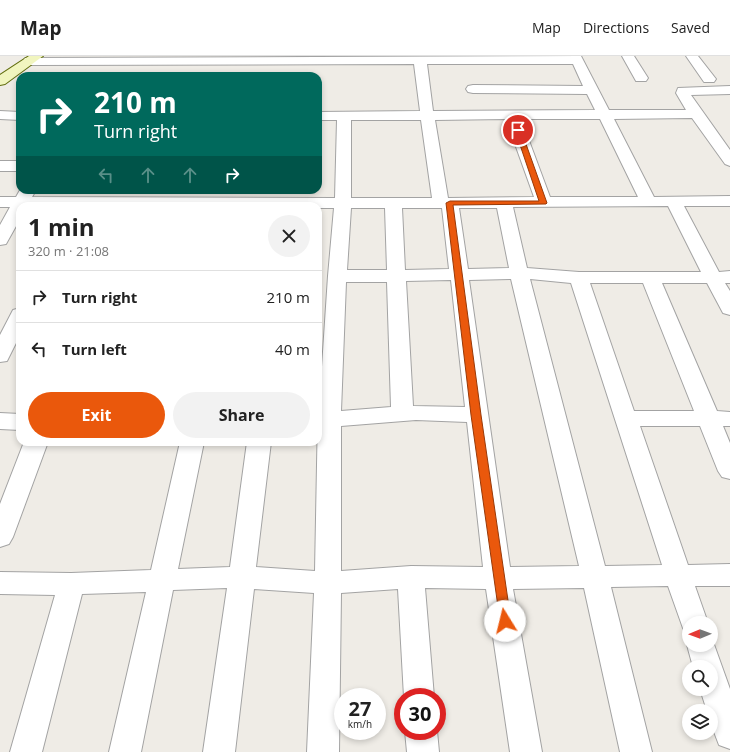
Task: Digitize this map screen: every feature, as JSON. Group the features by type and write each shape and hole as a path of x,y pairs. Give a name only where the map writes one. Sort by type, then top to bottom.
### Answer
{"main road":[{"path":"24,72 39,59"},
{"path":"0,81 39,59"},
{"path":"0,90 16,79"}],"street":[{"path":"628,56 641,78"},
{"path":"692,56 709,79"},
{"path":"39,59 166,61 214,58 317,58 420,61 484,58 576,58 648,201"},
{"path":"266,72 268,58"},
{"path":"315,72 317,58"},
{"path":"157,71 166,61"},
{"path":"420,61 427,116 458,274 498,578 526,752"},
{"path":"473,90 592,90"},
{"path":"730,90 683,91 696,114 730,161"},
{"path":"322,116 696,114"},
{"path":"512,115 544,203"},
{"path":"0,116 16,116"},
{"path":"323,752 328,583 324,419 343,203 344,116"},
{"path":"0,166 16,166"},
{"path":"0,202 25,196 60,202"},
{"path":"95,202 129,199 291,200 343,203 544,203 648,201 729,202"},
{"path":"673,201 722,277 730,309"},
{"path":"393,203 402,414"},
{"path":"504,203 519,273 595,576 636,752"},
{"path":"0,240 16,212"},
{"path":"322,284 337,280 458,274 519,273 579,278 722,277"},
{"path":"650,277 720,419 730,471"},
{"path":"579,278 692,616"},
{"path":"0,356 16,322"},
{"path":"324,419 416,413 476,415"},
{"path":"625,418 720,419"},
{"path":"0,422 16,422"},
{"path":"0,537 34,446"},
{"path":"125,752 191,446"},
{"path":"219,752 240,577 258,446"},
{"path":"0,583 72,584 162,579 240,577 328,583 411,577 498,578 730,575"},
{"path":"411,577 418,688"},
{"path":"26,752 72,584"},
{"path":"717,696 730,735"},
{"path":"422,740 423,752"}],"route":[{"path":"505,621 476,415 450,203 544,203 518,130"}]}
